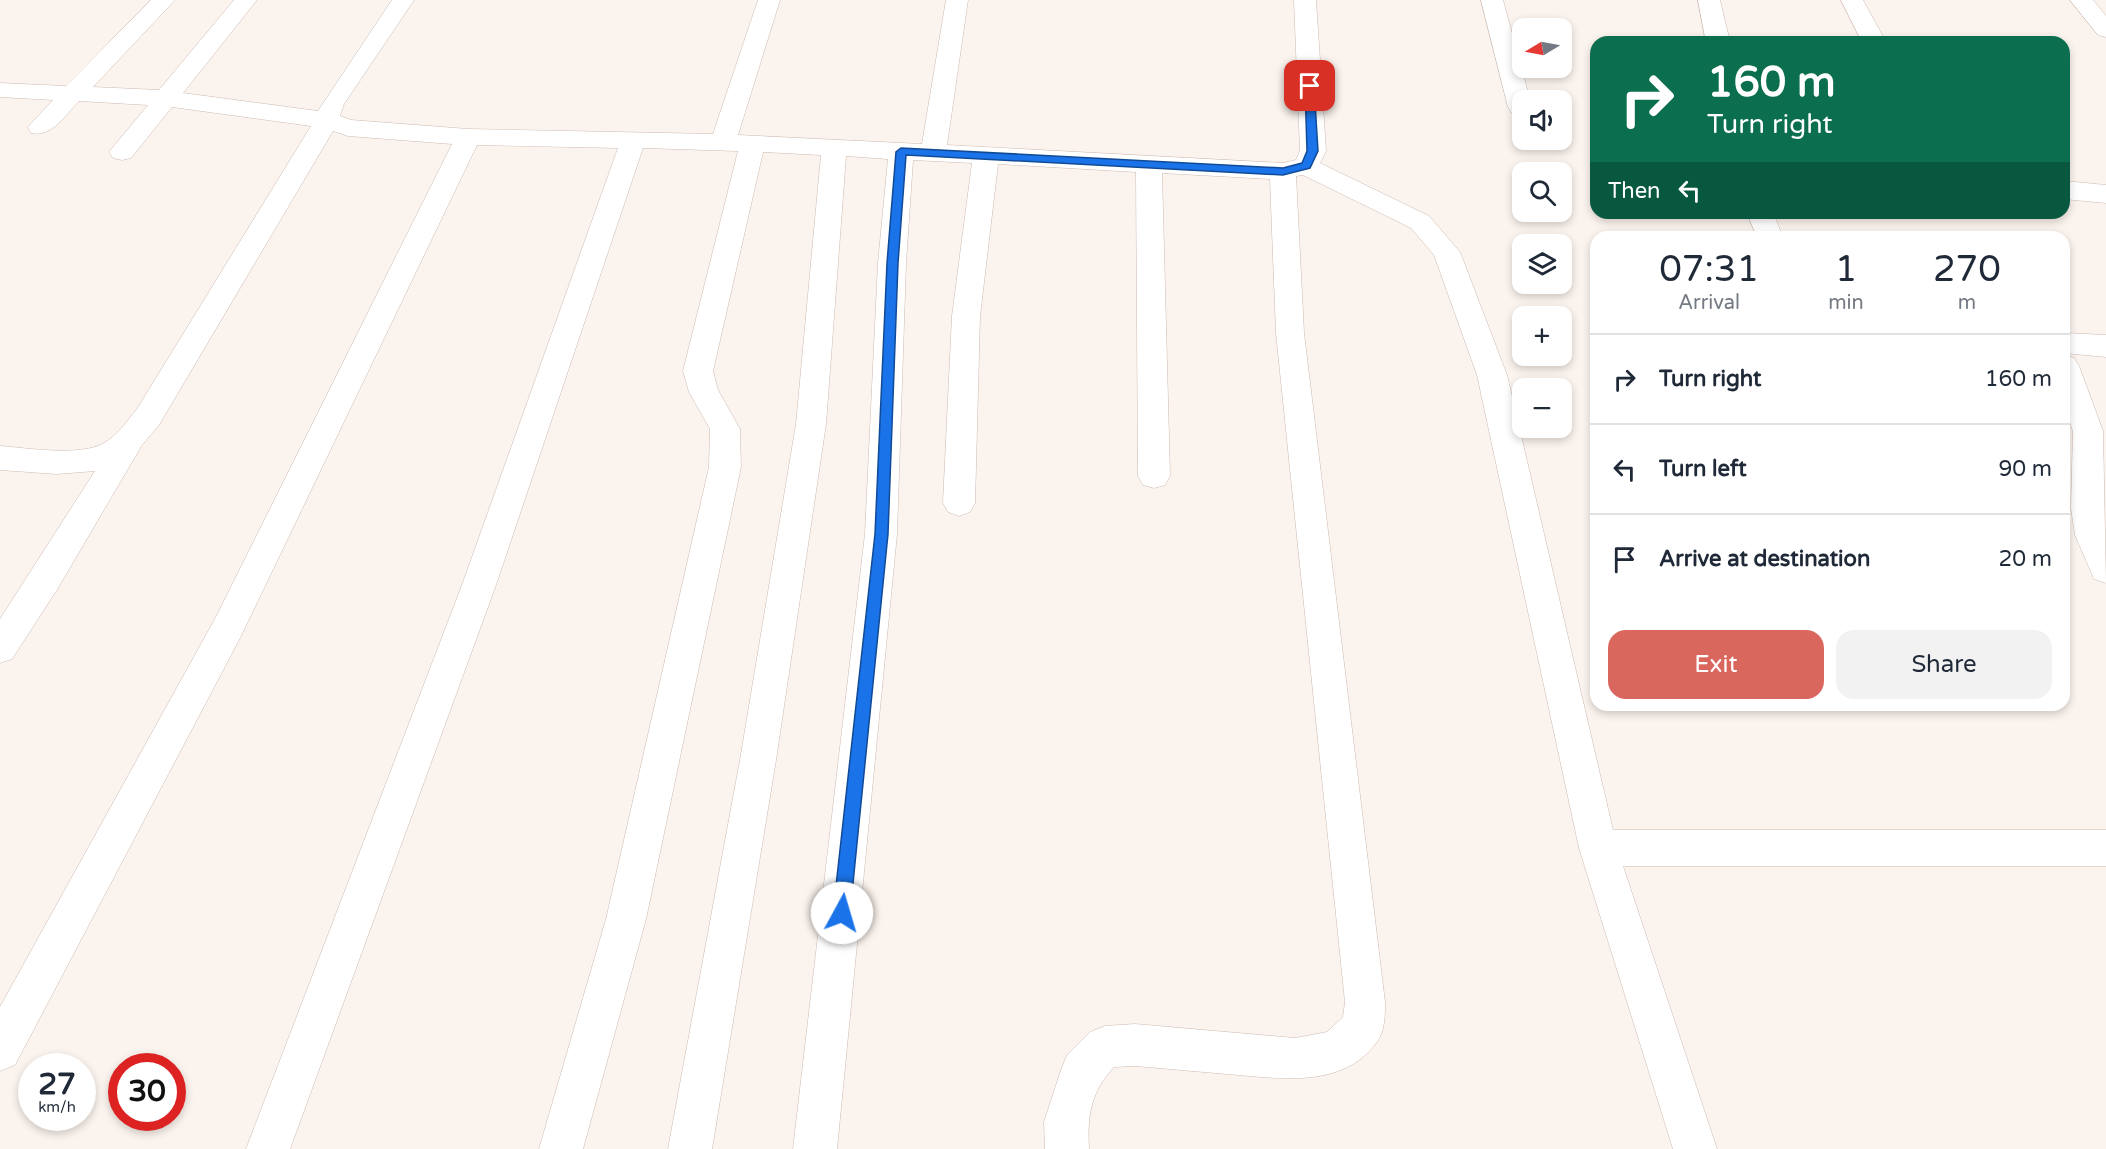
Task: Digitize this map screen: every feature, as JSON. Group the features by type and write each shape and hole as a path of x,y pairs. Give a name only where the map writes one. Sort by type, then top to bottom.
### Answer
{"street":[{"path":"40,128 164,0"},
{"path":"122,152 246,0"},
{"path":"5,465 88,460 112,453 129,439 148,417 327,120 332,104 403,0"},
{"path":"561,1149 626,919 725,467 727,444 723,425 699,382 699,371 737,143 769,0"},
{"path":"815,1149 881,534 892,263 917,152 957,0"},
{"path":"1067,1149 1066,1122 1082,1070 1105,1047 1135,1045 1295,1059 1337,1051 1363,1027 1365,1002 1290,333 1295,169 1313,151 1305,0"},
{"path":"1492,0 1516,90"},
{"path":"1709,0 1717,36"},
{"path":"1852,0 1871,36"},
{"path":"2081,0 2106,30"},
{"path":"0,90 165,100 327,120 348,128 468,137 737,143 1149,164 1295,169 1420,222 1446,252 1492,375 1598,848 1695,1149"},
{"path":"0,1050 38,975 191,699 295,499 468,137"},
{"path":"268,1149 479,585 633,140"},
{"path":"690,1149 758,760 811,424 834,148"},
{"path":"959,503 966,316 986,156"},
{"path":"1149,164 1154,476"},
{"path":"2070,191 2106,194"},
{"path":"2070,343 2106,346"},
{"path":"2070,382 2088,431 2087,508 2091,535 2106,569"},
{"path":"0,648 46,578 129,439"},
{"path":"1598,848 2106,848"}],"route":[{"path":"842,913 881,534 892,263 901,152 1283,171 1306,166 1313,151 1310,86"}]}
